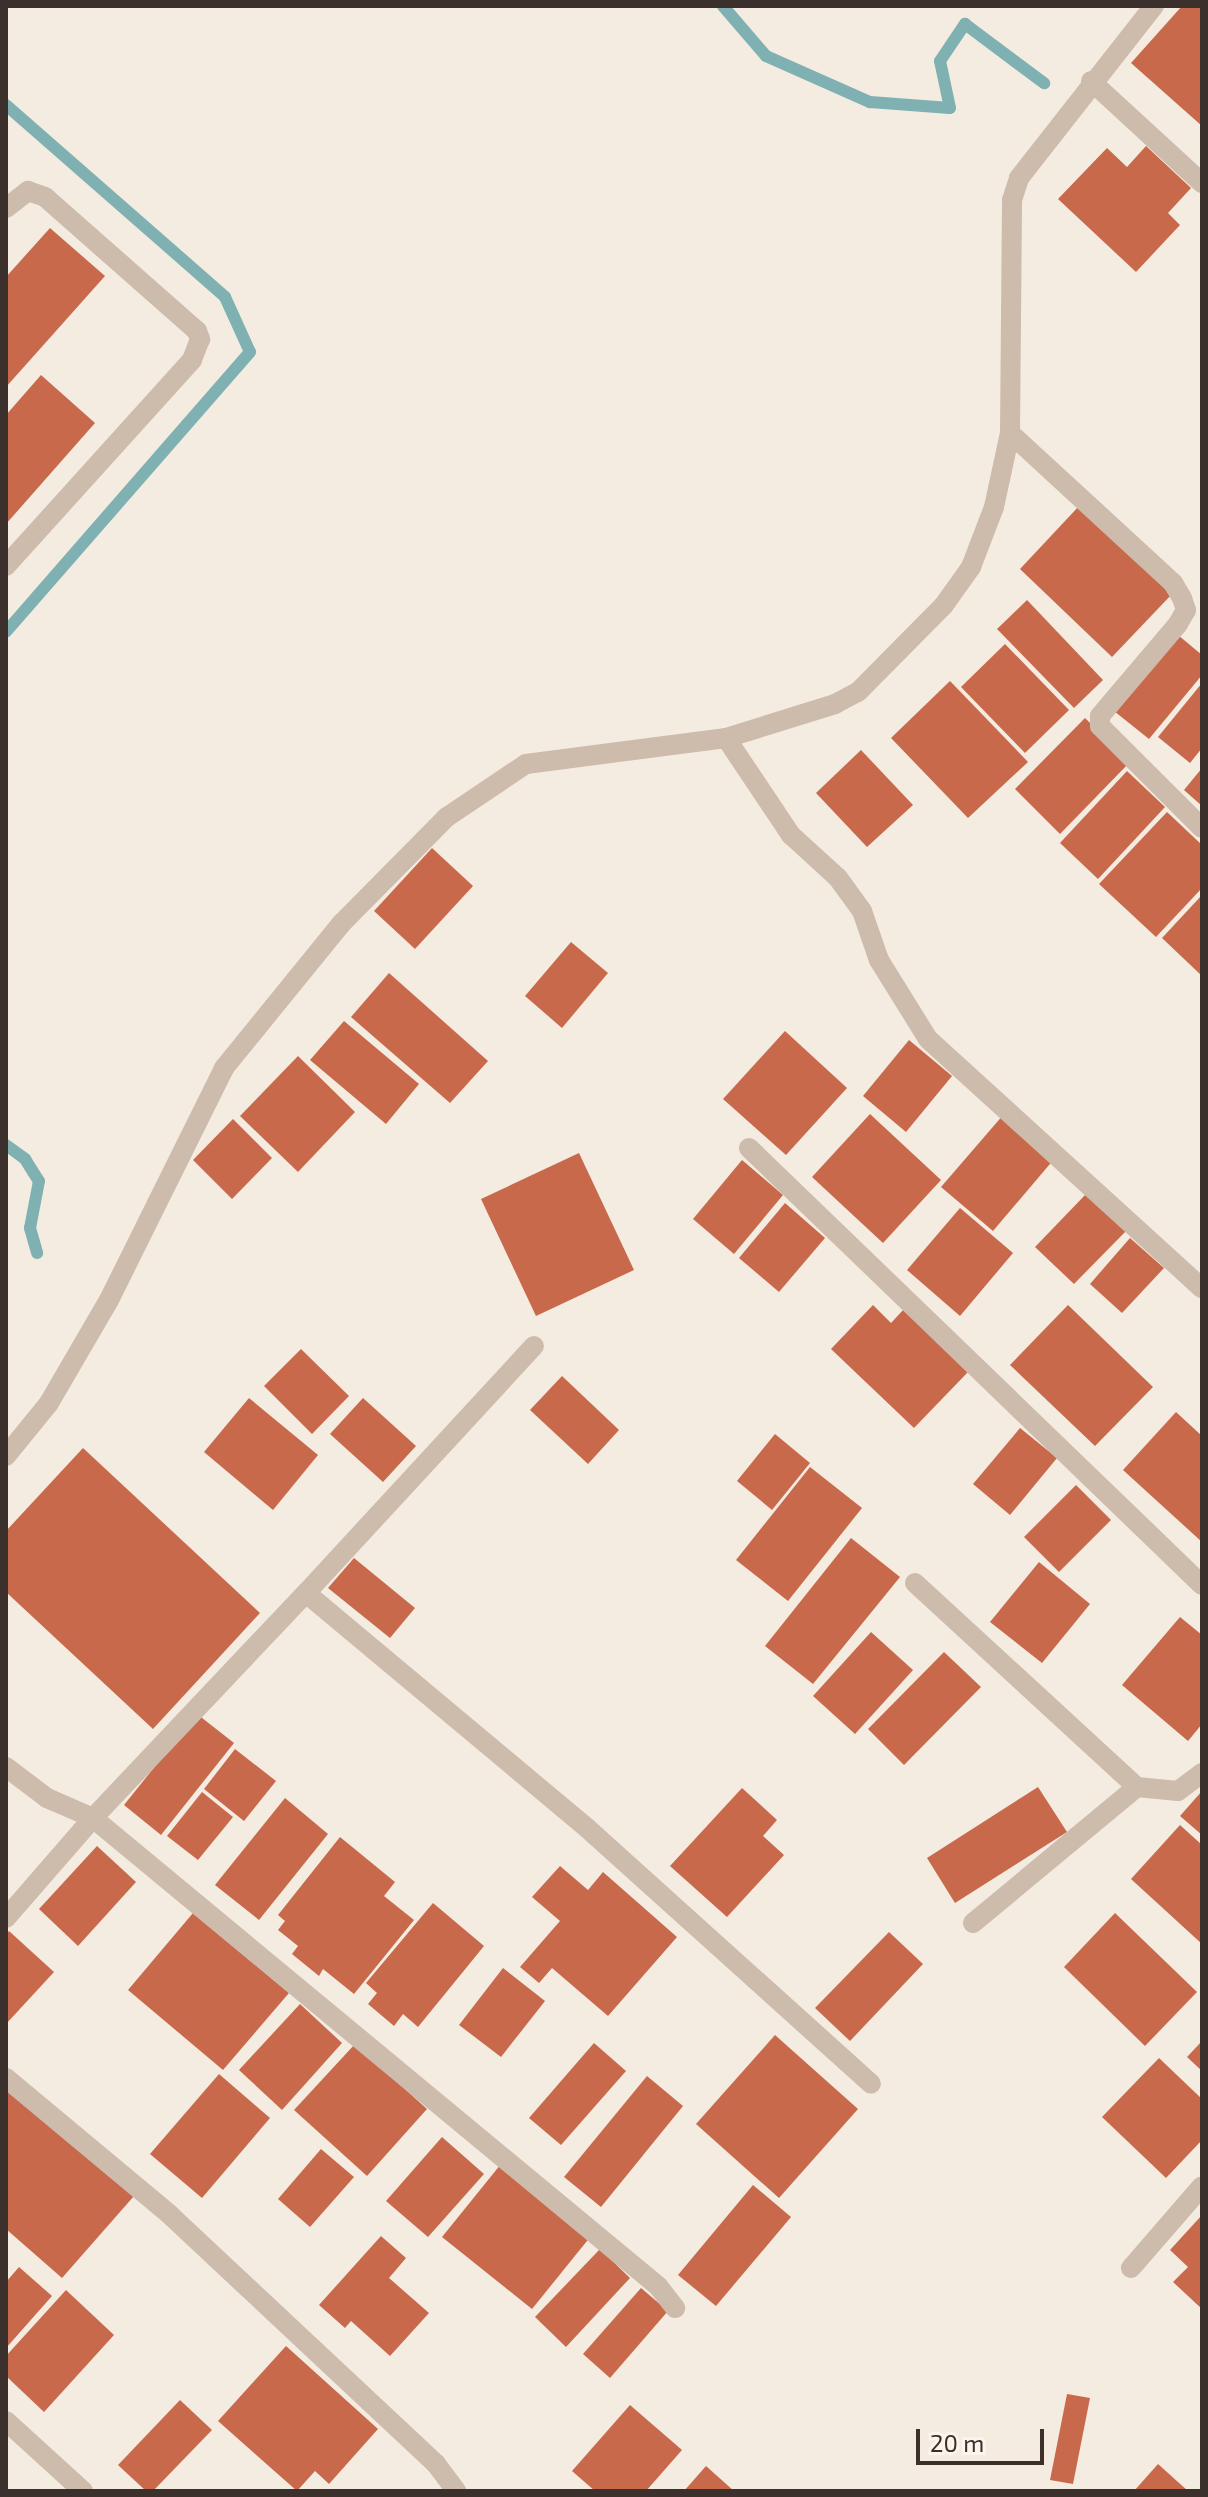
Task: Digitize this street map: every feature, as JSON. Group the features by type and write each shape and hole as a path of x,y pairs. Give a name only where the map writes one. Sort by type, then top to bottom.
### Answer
{"street":[{"path":"6,1456 49,1403 109,1300 224,1068 342,923 447,817 526,764 726,738 847,699 944,605 971,567 990,519 1010,433 1012,200 1019,178 1091,81 1154,6"},
{"path":"1091,81 1202,183"},
{"path":"6,208 28,191 45,197 197,331 200,339 192,360 6,566"},
{"path":"1010,433 1173,583 1182,598 1186,610 1178,624 1100,716 1100,726 1202,828"},
{"path":"726,738 791,835 838,878 862,911 879,960 928,1039 1202,1288"},
{"path":"749,1148 1202,1585"},
{"path":"6,1918 93,1818 534,1346"},
{"path":"915,1583 1137,1787 1178,1791 1202,1773"},
{"path":"306,1593 587,1828 871,2084"},
{"path":"6,1767 47,1798 93,1818 658,2286 675,2308"},
{"path":"973,1923 1137,1787"},
{"path":"6,2078 169,2214 436,2464 456,2491"},
{"path":"1131,2268 1202,2186"},
{"path":"6,2421 83,2491"}],"building":[{"path":"1182,6 1202,6 1202,126 1131,63"},
{"path":"1146,146 1191,188 1168,213 1180,225 1136,272 1058,199 1107,148 1127,167"},
{"path":"50,228 105,276 6,387 6,277"},
{"path":"41,375 95,423 6,524 6,415"},
{"path":"1080,505 1173,593 1112,657 1020,569"},
{"path":"1027,600 1103,680 1074,708 997,629"},
{"path":"1178,635 1202,655 1202,675 1149,739 1114,711"},
{"path":"1005,644 1069,710 1025,753 961,687"},
{"path":"950,681 1028,762 968,818 891,738"},
{"path":"1202,683 1202,748 1190,763 1158,737"},
{"path":"1085,718 1130,762 1060,834 1015,789"},
{"path":"861,750 913,805 867,847 816,793"},
{"path":"1202,768 1202,806 1184,790"},
{"path":"1127,771 1165,807 1098,879 1060,843"},
{"path":"1167,812 1202,845 1202,888 1156,937 1099,884"},
{"path":"432,848 473,886 415,949 374,911"},
{"path":"1202,895 1202,976 1162,938"},
{"path":"571,942 608,973 562,1028 525,996"},
{"path":"389,973 488,1061 450,1103 351,1017"},
{"path":"344,1021 419,1084 386,1124 310,1060"},
{"path":"785,1031 847,1088 786,1155 723,1099"},
{"path":"909,1040 952,1076 906,1132 863,1096"},
{"path":"298,1056 355,1112 298,1172 240,1116"},
{"path":"870,1114 941,1180 883,1243 812,1177"},
{"path":"1004,1114 1055,1158 993,1231 941,1187"},
{"path":"233,1119 272,1158 232,1199 193,1160"},
{"path":"579,1153 634,1270 536,1316 481,1199"},
{"path":"742,1160 783,1195 734,1254 693,1219"},
{"path":"1087,1193 1126,1231 1074,1284 1035,1247"},
{"path":"785,1203 825,1238 779,1292 739,1258"},
{"path":"960,1208 1013,1253 960,1316 907,1270"},
{"path":"1130,1238 1164,1268 1122,1313 1090,1284"},
{"path":"873,1305 891,1323 904,1309 968,1372 914,1428 831,1349"},
{"path":"1068,1305 1153,1387 1095,1446 1010,1365"},
{"path":"301,1349 349,1396 312,1434 264,1386"},
{"path":"562,1376 619,1430 588,1464 530,1410"},
{"path":"249,1398 318,1455 273,1510 204,1452"},
{"path":"363,1398 416,1446 383,1482 330,1434"},
{"path":"1176,1412 1202,1436 1202,1542 1123,1470"},
{"path":"1020,1428 1057,1458 1010,1515 973,1484"},
{"path":"775,1434 810,1463 772,1510 737,1481"},
{"path":"83,1448 260,1613 153,1729 6,1592 6,1531"},
{"path":"810,1467 862,1508 788,1601 736,1560"},
{"path":"1076,1485 1111,1520 1059,1572 1024,1537"},
{"path":"851,1538 900,1577 813,1684 765,1646"},
{"path":"354,1558 415,1608 390,1638 328,1588"},
{"path":"1039,1562 1090,1604 1042,1663 990,1622"},
{"path":"1180,1617 1202,1635 1202,1724 1188,1741 1122,1685"},
{"path":"871,1632 913,1670 855,1734 813,1696"},
{"path":"944,1652 981,1687 904,1765 868,1729"},
{"path":"197,1714 234,1743 161,1835 124,1805"},
{"path":"235,1749 276,1781 244,1821 204,1789"},
{"path":"1038,1787 1067,1832 955,1903 927,1858"},
{"path":"742,1788 777,1820 763,1836 784,1855 727,1917 670,1866"},
{"path":"1202,1791 1202,1835 1180,1816"},
{"path":"202,1792 233,1817 198,1860 167,1836"},
{"path":"285,1798 328,1834 259,1920 215,1885"},
{"path":"1180,1825 1202,1845 1202,1944 1131,1879"},
{"path":"340,1837 395,1882 384,1896 414,1920 354,1994 323,1969 319,1976 292,1954 298,1946 278,1930 285,1921 278,1915"},
{"path":"97,1846 136,1882 78,1946 39,1909"},
{"path":"560,1866 588,1890 603,1872 677,1937 608,2016 552,1968 539,1983 520,1967 560,1921 532,1897"},
{"path":"433,1903 484,1946 418,2027 403,2014 394,2026 368,2004 377,1993 366,1983"},
{"path":"193,1913 289,1993 223,2070 128,1990"},
{"path":"1115,1913 1197,1992 1145,2046 1064,1967"},
{"path":"9,1931 54,1972 6,2024 6,1935"},
{"path":"889,1932 923,1964 850,2041 815,2008"},
{"path":"503,1968 545,2001 501,2057 459,2025"},
{"path":"300,2004 342,2043 282,2110 239,2070"},
{"path":"775,2035 858,2109 779,2198 696,2124"},
{"path":"1202,2041 1202,2071 1187,2057"},
{"path":"594,2043 626,2071 561,2145 529,2118"},
{"path":"355,2044 427,2109 367,2176 294,2110"},
{"path":"1159,2058 1202,2099 1202,2140 1166,2178 1102,2117"},
{"path":"219,2074 270,2118 202,2198 150,2154"},
{"path":"647,2076 683,2106 601,2207 564,2177"},
{"path":"6,2083 134,2196 62,2278 6,2229"},
{"path":"442,2137 484,2174 428,2237 386,2201"},
{"path":"321,2149 354,2177 310,2227 278,2199"},
{"path":"501,2164 591,2236 532,2309 442,2237"},
{"path":"753,2185 791,2217 716,2306 678,2275"},
{"path":"1202,2215 1202,2309 1173,2282 1188,2267 1170,2250"},
{"path":"381,2236 406,2258 389,2278 429,2313 390,2356 351,2321 345,2328 319,2305"},
{"path":"600,2249 630,2278 566,2347 535,2317"},
{"path":"19,2267 52,2296 6,2348 6,2282"},
{"path":"641,2288 668,2311 610,2378 583,2354"},
{"path":"66,2290 114,2335 44,2412 6,2376 6,2356"},
{"path":"286,2346 378,2429 329,2484 315,2471 297,2491 218,2421"},
{"path":"1067,2394 1090,2398 1073,2484 1050,2480"},
{"path":"180,2400 212,2430 153,2491 146,2491 118,2465"},
{"path":"630,2405 682,2450 646,2491 595,2491 572,2471"},
{"path":"1158,2464 1188,2491 1134,2491"},
{"path":"706,2466 734,2491 684,2491"}],"waterway":[{"path":"723,6 766,56 870,102 950,108 940,61 965,24 1044,83"},
{"path":"6,105 225,297 250,352 6,632"},
{"path":"6,1145 25,1159 39,1181 30,1228 37,1253"}]}
